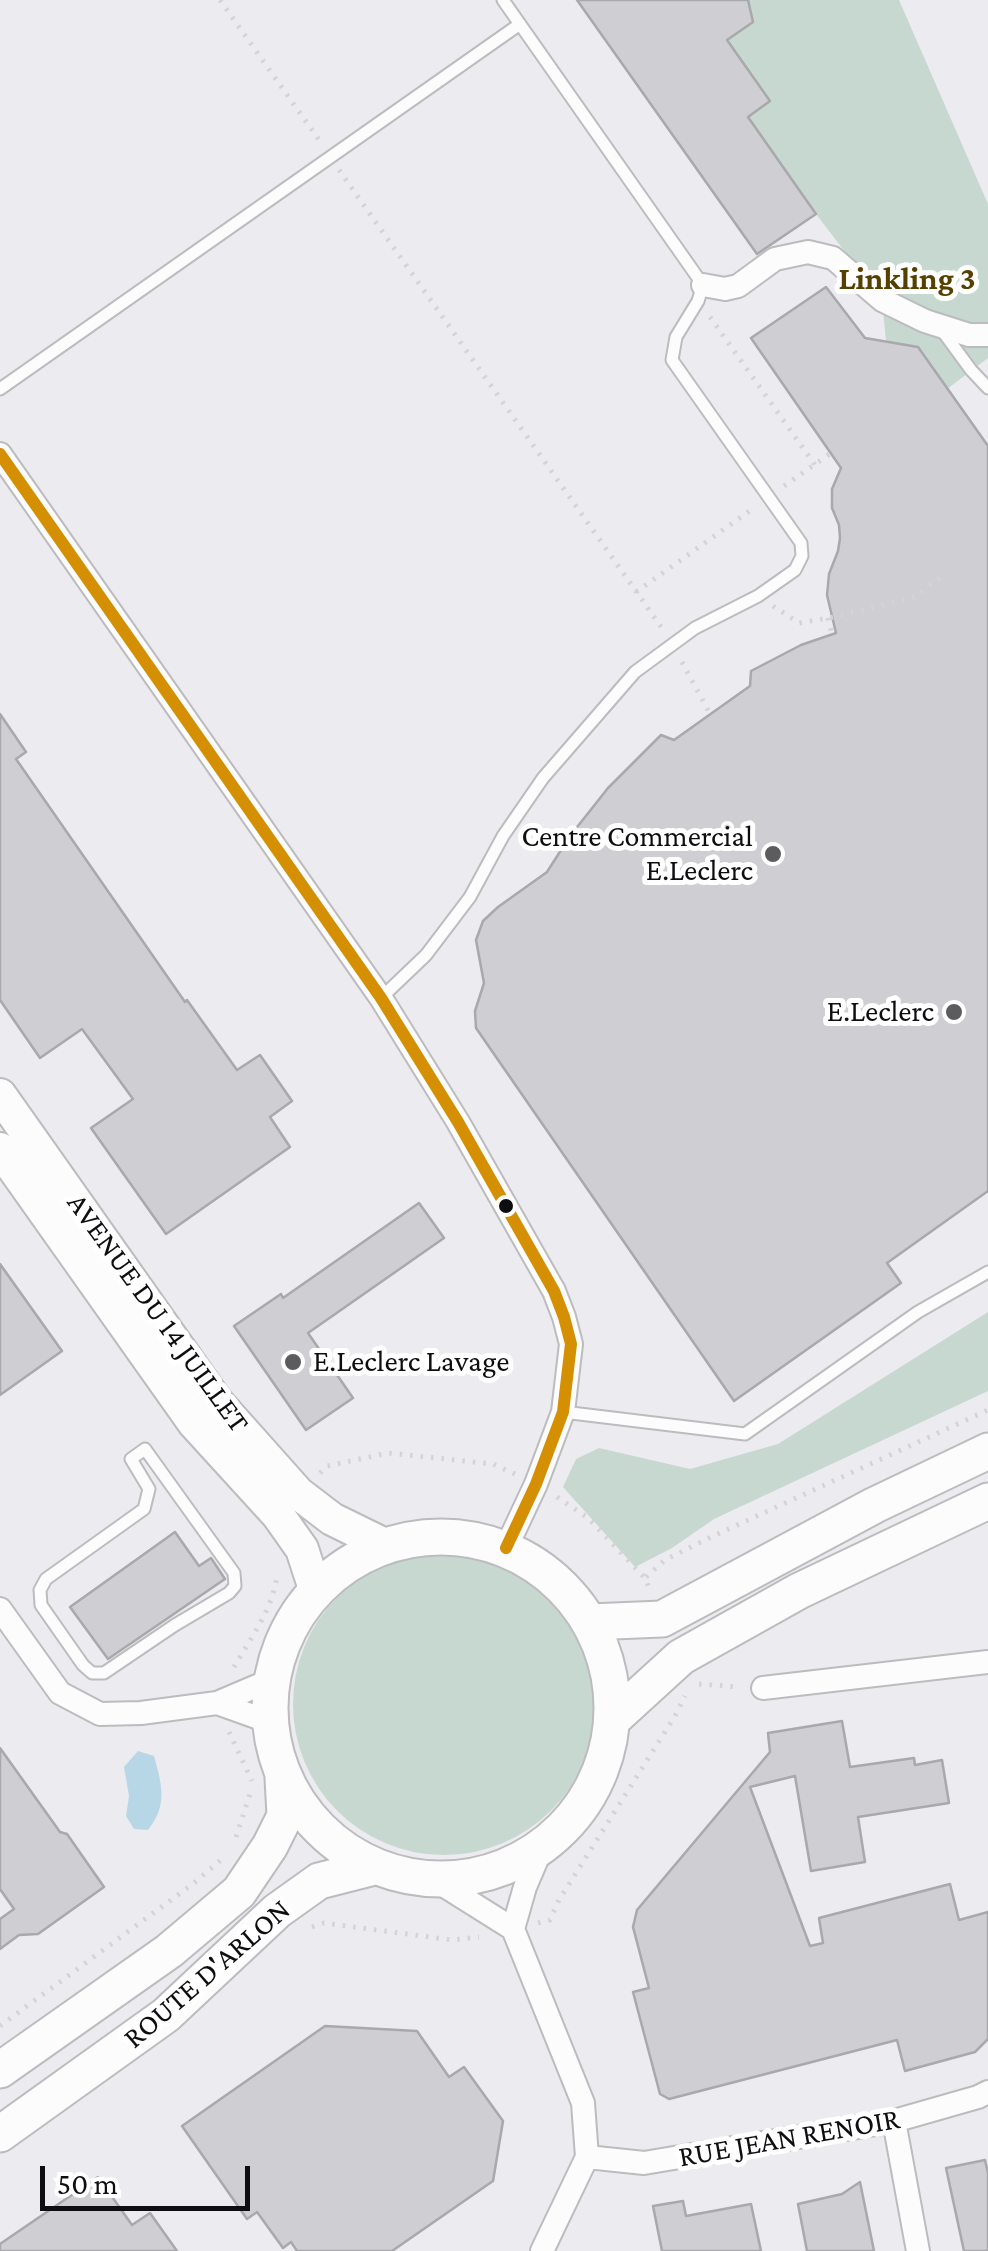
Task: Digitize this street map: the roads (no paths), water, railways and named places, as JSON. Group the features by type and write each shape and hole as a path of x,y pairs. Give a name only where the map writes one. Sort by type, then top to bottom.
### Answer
{"main road":[{"name":"AVENUE DU 14 JUILLET","path":"0,1095 216,1401 298,1492 332,1518 385,1545"},
{"name":"AVENUE DU 14 JUILLET","path":"0,1148 194,1424 278,1515 302,1549 316,1592"},
{"path":"590,1622 662,1619 875,1505 988,1451"},
{"path":"612,1720 681,1657 798,1591 988,1501"},
{"path":"455,1536 506,1548 554,1578 590,1622 608,1669 612,1720 605,1759 588,1795 564,1827 543,1845 498,1870 436,1880 374,1867 320,1831 282,1778 270,1733 271,1680 281,1642 316,1592 348,1562 385,1545 455,1536"},
{"name":"ROUTE D'ARLON","path":"0,2070 169,1951 239,1892 285,1816 282,1778"},
{"name":"ROUTE D'ARLON","path":"0,2134 166,2015 277,1911 319,1882 374,1867"}],"street":[{"path":"700,293 738,286 775,259 808,252 833,258 882,300 969,336 988,335"},
{"path":"0,454 381,998 458,1122 554,1291 571,1344 563,1412 506,1548"},
{"path":"0,1609 60,1693 100,1714 217,1703 271,1680"},
{"path":"763,1688 988,1662"},
{"path":"217,1703 270,1722"},
{"path":"513,1929 543,1845"},
{"path":"436,1880 513,1929 584,2103 587,2157 542,2251"},
{"name":"RUE JEAN RENOIR","path":"587,2157 644,2164 894,2121 988,2092"},
{"path":"894,2121 918,2251"}],"lane":[{"path":"381,998 426,955 470,897 503,836 544,778 635,672 695,628 758,596 795,570 802,556 800,543 672,360 676,337 700,293 504,0"},
{"path":"0,389 520,24"},
{"path":"939,326 988,388"},
{"path":"563,1412 745,1434 918,1312 988,1272"},
{"path":"145,1449 234,1573 235,1586 230,1594 104,1674 92,1673 41,1605 40,1590 46,1579 144,1508 149,1488 131,1459 145,1449"}],"water":[{"path":"138,1751 154,1756 161,1786 161,1803 148,1830 134,1829 126,1816 129,1796 124,1767"}],"place":[{"name":"Centre Commercial E.Leclerc","path":"773,854"},
{"name":"E.Leclerc","path":"954,1012"},
{"name":"E.Leclerc Lavage","path":"293,1362"}],"district":[{"name":"Linkling 3","path":"907,279"}]}
